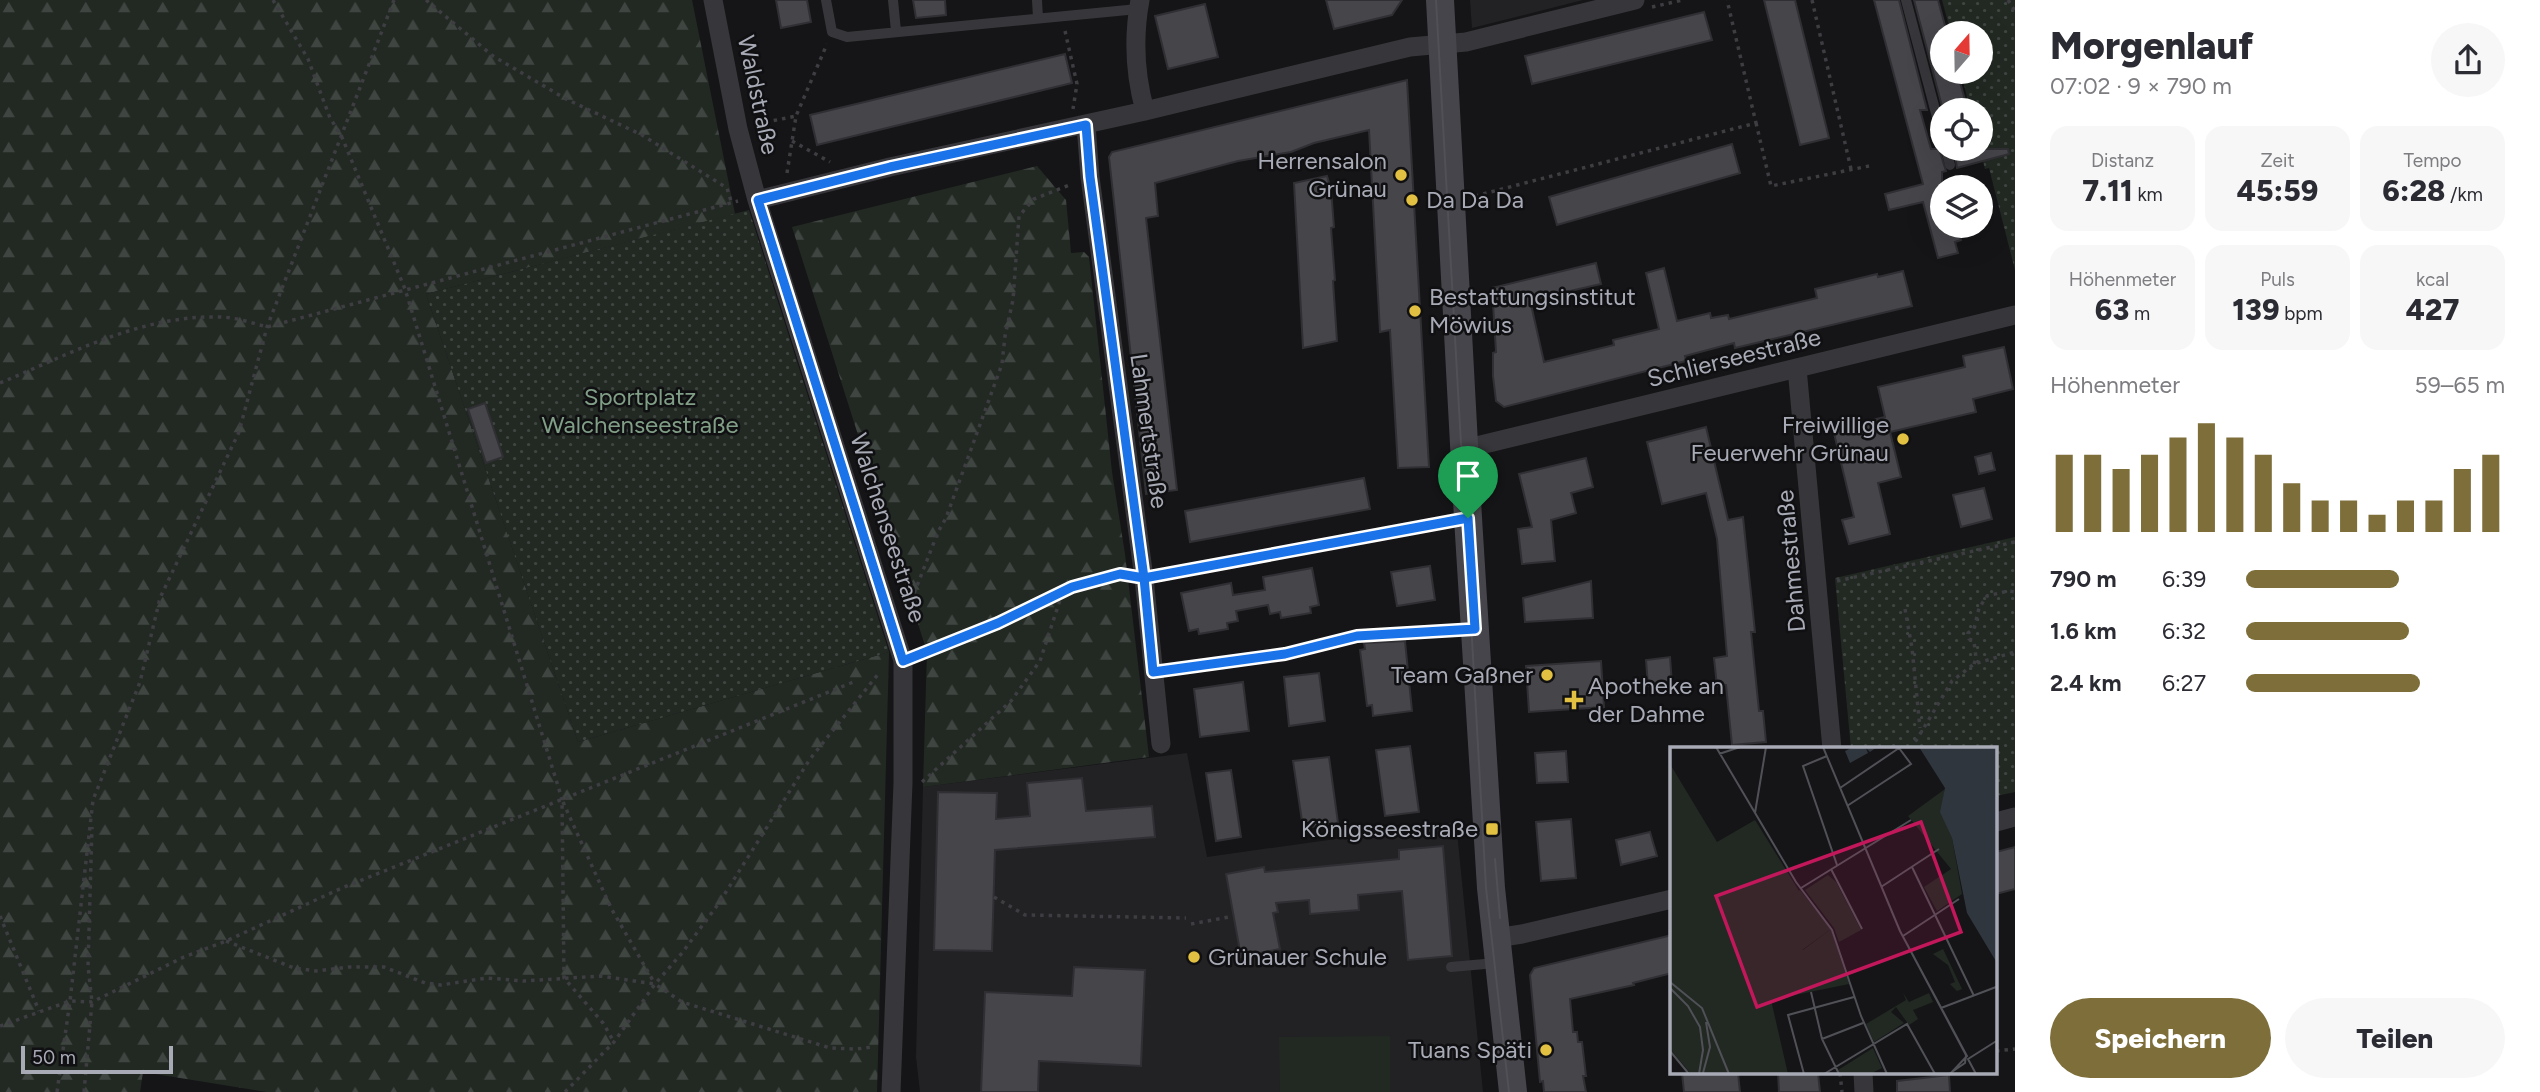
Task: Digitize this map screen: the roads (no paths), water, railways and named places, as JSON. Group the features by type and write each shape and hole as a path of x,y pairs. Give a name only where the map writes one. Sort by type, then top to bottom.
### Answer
{"main road":[{"path":"1440,0 1475,629 1497,950 1513,1092"}],"street":[{"name":"Waldstraße","path":"713,0 738,128 758,200"},
{"path":"758,200 1410,47 1466,41 1635,0"},
{"path":"1139,5 1136,72 1144,111"},
{"name":"Lahmertstraße","path":"1082,126 1144,578 1161,744"},
{"name":"Walchenseestraße","path":"758,200 903,661 897,967 891,1092"},
{"name":"Schlierseestraße","path":"1464,449 2015,315"},
{"name":"Dahmestraße","path":"1797,368 1832,747"},
{"path":"1997,822 2015,817"},
{"path":"1497,950 1522,934 1670,899"},
{"path":"1863,1074 1864,1092"}],"lane":[{"path":"826,0 832,32 848,37 1061,16 1139,5"},
{"path":"893,0 897,31"},
{"path":"1037,0 1038,18"},
{"path":"1906,0 1932,98"},
{"path":"1950,161 1951,165"},
{"path":"1144,578 1468,518"},
{"path":"1153,672 1285,654 1357,636 1475,629"},
{"path":"1451,967 1497,950"}],"tram line":[{"path":"1436,0 1486,888 1509,1092"},
{"path":"1495,859 1500,918"}],"place":[{"name":"Herrensalon Grünau","path":"1401,175"},
{"name":"Da Da Da","path":"1412,200"},
{"name":"Bestattungsinstitut Möwius","path":"1415,311"},
{"name":"Freiwillige Feuerwehr Grünau","path":"1903,439"},
{"name":"Team Gaßner","path":"1547,675"},
{"name":"Apotheke an der Dahme","path":"1574,700"},
{"name":"Königsseestraße","path":"1492,829"},
{"name":"Grünauer Schule","path":"1194,957"},
{"name":"Tuans Späti","path":"1546,1050"}],"park label":[{"name":"Sportplatz Walchenseestraße","path":"640,411"}]}
